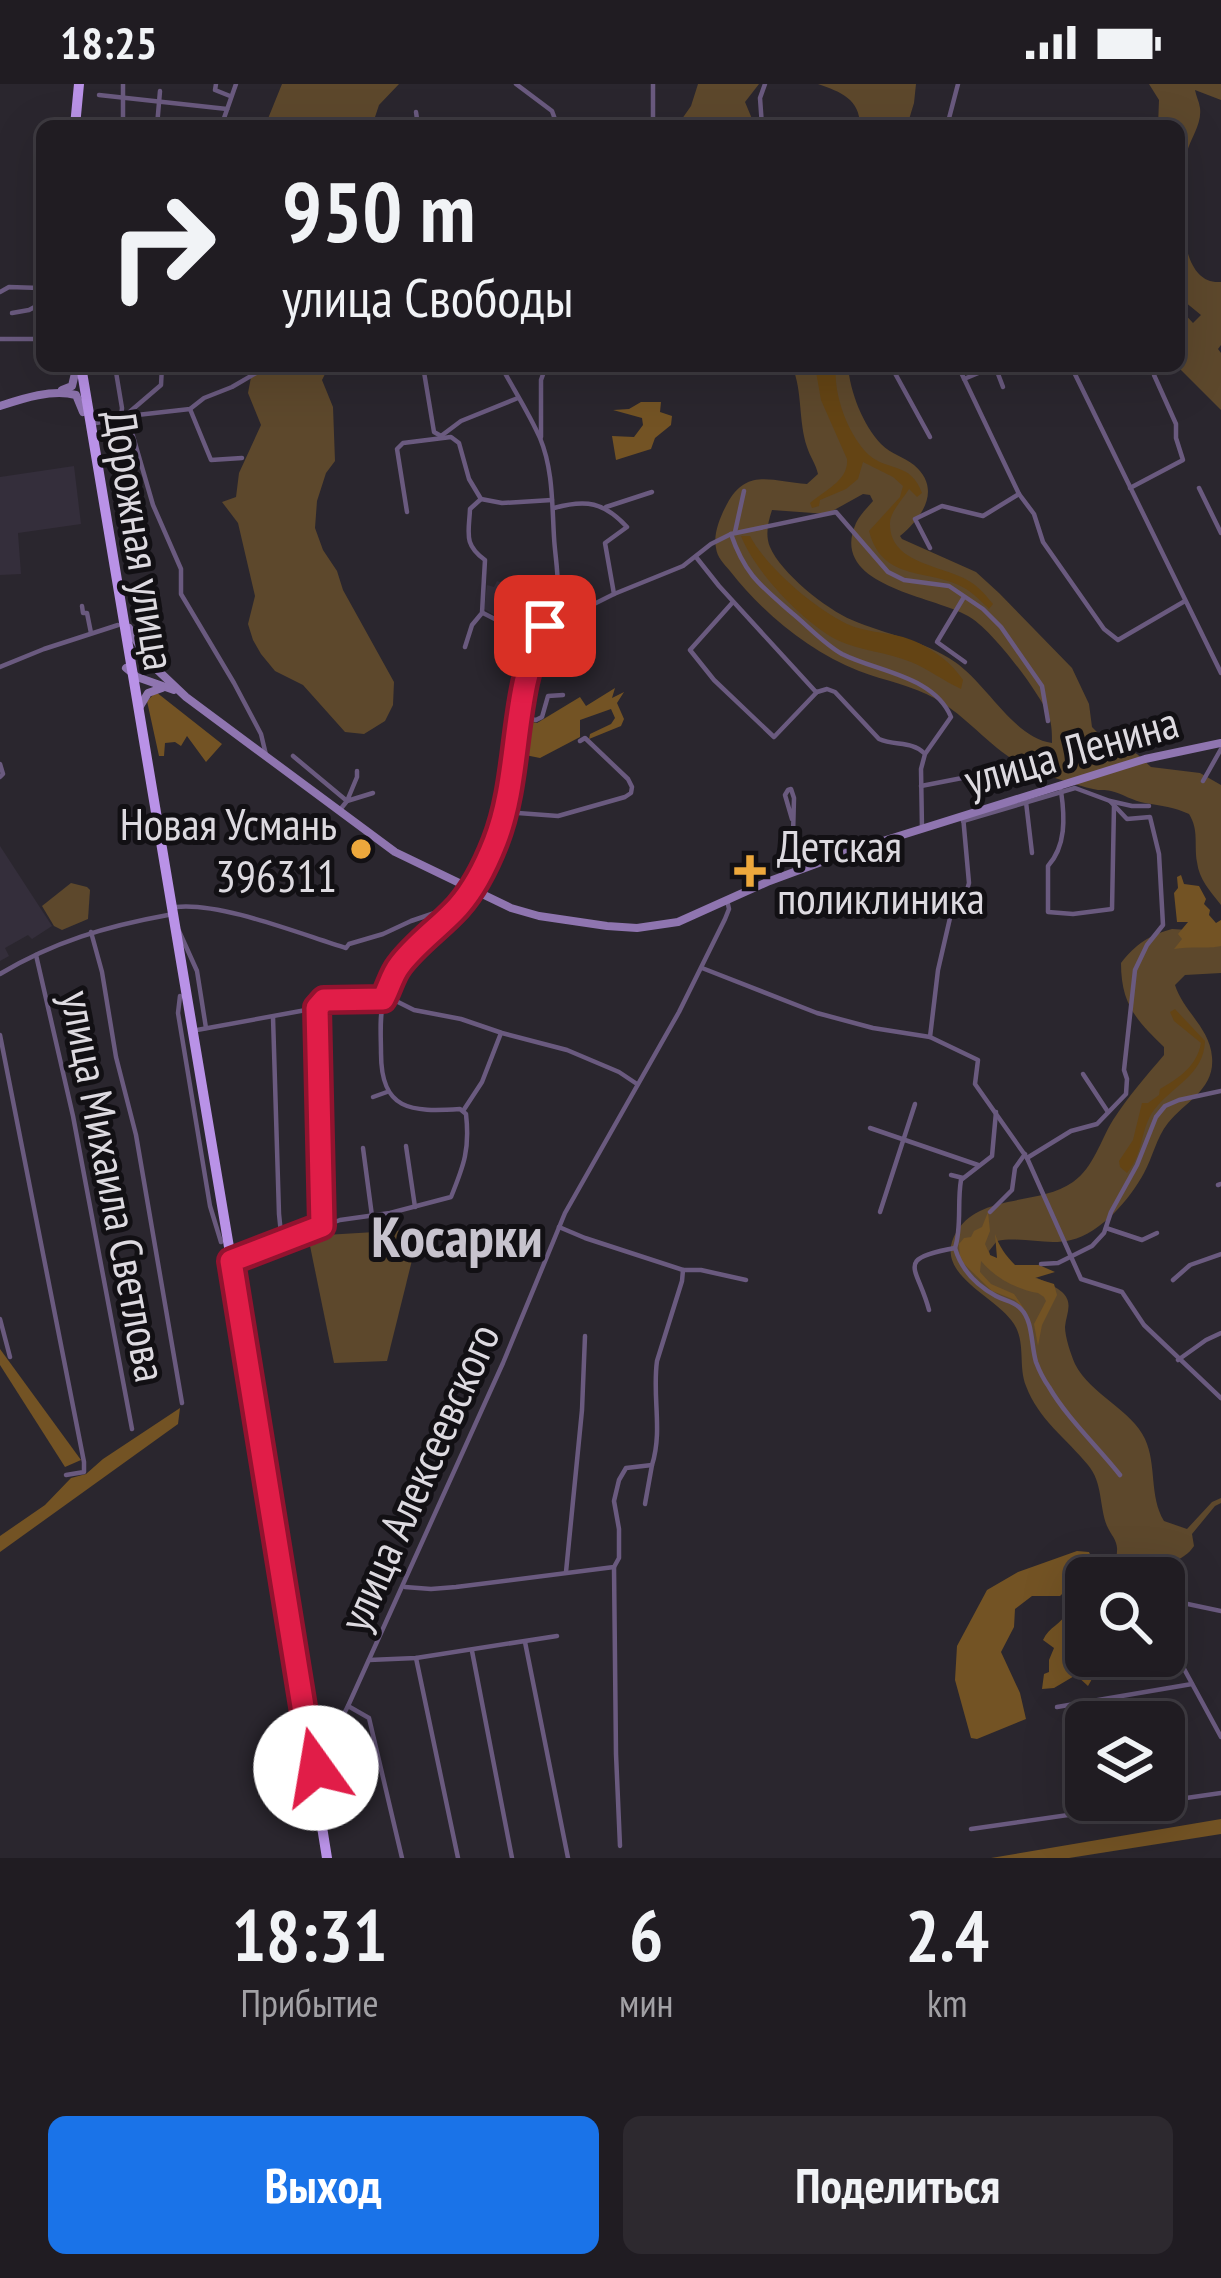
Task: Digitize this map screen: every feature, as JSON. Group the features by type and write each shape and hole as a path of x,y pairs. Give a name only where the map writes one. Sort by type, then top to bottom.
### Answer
{"highway":[{"path":"73,120 75,90"},
{"name":"Дорожная улица","path":"78,372 171,916"},
{"name":"Дорожная улица","path":"78,372 91,424 171,916"},
{"path":"171,916 180,996 236,1247 230,1260 316,1757 323,1858"},
{"path":"171,916 199,1030 323,1858"}],"main road":[{"path":"0,406 72,386 76,372"},
{"path":"58,392 76,395 83,412"},
{"path":"121,607 148,661 186,697"},
{"path":"132,673 146,670 148,661"},
{"path":"132,673 186,697"},
{"path":"138,710 148,693 164,687"},
{"name":"улица Ленина","path":"186,697 395,853 512,908 539,916 637,928 677,922 808,867 1126,765 1169,752 1221,746"}],"street":[{"path":"123,84 123,120"},
{"path":"216,84 215,90 230,96"},
{"path":"223,120 236,84"},
{"path":"516,84 551,111 555,120"},
{"path":"653,84 653,120"},
{"path":"762,120 760,98 765,84"},
{"path":"949,120 958,84"},
{"path":"158,120 160,92"},
{"path":"99,95 226,110"},
{"path":"416,112 417,120"},
{"path":"0,292 10,287 36,288"},
{"path":"12,313 36,306"},
{"path":"0,339 36,340"},
{"name":"улица Ленина","path":"116,372 122,418 130,426 153,505 181,568 181,593 261,734 266,755"},
{"path":"122,418 161,385 162,372"},
{"path":"91,424 190,410 204,398 258,372"},
{"path":"423,372 434,433 441,436"},
{"path":"504,372 542,441"},
{"path":"463,1111 407,1108 387,1091 381,1063 385,997 399,965 471,890 505,812 536,640 557,604 553,504 542,441 544,372"},
{"path":"894,372 930,437"},
{"path":"961,372 1019,494 1034,514 1043,542 1104,629 1118,640 1185,601"},
{"path":"964,379 980,372"},
{"path":"997,372 1003,387"},
{"path":"1074,372 1221,673"},
{"path":"1130,488 1183,460 1176,424 1154,375"},
{"path":"441,436 457,424 519,398"},
{"path":"190,410 211,460 242,458"},
{"path":"457,424 469,479 481,499 590,503 606,507 627,527 605,543 614,594"},
{"path":"407,512 398,449 403,443 441,436 459,443"},
{"path":"1199,488 1221,532"},
{"path":"744,490 733,534 754,580 839,652 910,681 948,709 951,717 925,754 922,829"},
{"path":"606,507 652,492"},
{"path":"929,548 915,519 942,506 983,516 1019,494"},
{"path":"465,647 482,613 485,560 468,543 470,509 481,499"},
{"path":"544,629 682,566 733,534 836,512 889,572 904,580 950,586 983,609 1042,686 1048,721"},
{"path":"696,557 817,692"},
{"path":"964,597 937,642 965,662"},
{"path":"733,602 689,650 774,736 817,692 827,689 879,739 912,745 925,754"},
{"path":"82,605 91,633"},
{"path":"482,613 536,640"},
{"path":"0,668 118,626"},
{"path":"520,717 542,718 548,696 563,695"},
{"path":"505,812 558,816 631,793 628,779 585,738 580,741"},
{"path":"1203,781 1221,746"},
{"path":"293,756 347,801"},
{"path":"921,786 993,772 1024,757"},
{"path":"0,764 0,777"},
{"path":"339,811 357,771"},
{"path":"930,1037 953,904 969,883 963,819 1079,788 1112,804 1127,819 1150,817 1159,854 1163,925 1136,970 1124,1070 1126,1094 1097,1124 1019,1159 1008,1198 990,1212"},
{"path":"1061,791 1063,831 1057,856 1048,866 1048,912 1112,909 1112,804"},
{"path":"347,801 373,793"},
{"path":"1026,802 1032,853"},
{"path":"1112,804 1150,806"},
{"path":"792,819 793,835 808,867"},
{"name":"улица Алексеевского","path":"316,1757 348,1706 560,1227 702,968 729,909 727,900"},
{"path":"0,974 56,944 171,916 191,905 346,947 461,904"},
{"path":"92,932 136,1135 182,1403"},
{"name":"улица Михаила Светлова","path":"36,955 73,1116 132,1430"},
{"path":"702,968 817,1013 930,1037 978,1060 975,1084 1026,1156 1081,1280 1121,1292 1144,1325 1221,1398"},
{"path":"230,1260 236,1247 199,1030 317,1008 324,1000 385,997 414,1010 567,1050 638,1084"},
{"path":"317,1008 322,1226"},
{"path":"273,1017 282,1243"},
{"path":"463,1111 482,1082 501,1033"},
{"path":"0,1035 84,1472 65,1475"},
{"path":"370,1064 381,1063"},
{"path":"1083,1074 1108,1112"},
{"path":"373,1097 387,1091"},
{"path":"1041,1264 1058,1263 1092,1246 1106,1228 1165,1106 1221,1091"},
{"path":"880,1212 915,1105"},
{"path":"236,1247 282,1243 340,1220 451,1197 469,1143 463,1111"},
{"path":"996,1112 992,1156 963,1178 955,1248 964,1270 978,1283 1024,1311 1035,1360 1050,1390 1120,1475"},
{"path":"871,1128 978,1165"},
{"path":"406,1146 415,1207"},
{"path":"364,1148 372,1216"},
{"path":"951,1175 963,1178"},
{"path":"560,1227 683,1270 746,1280"},
{"path":"1106,1228 1142,1240 1157,1233"},
{"path":"929,1310 914,1272 919,1257 955,1248"},
{"path":"1173,1280 1190,1265 1221,1254"},
{"path":"645,1504 659,1427 655,1373 683,1270"},
{"path":"0,1319 10,1357"},
{"path":"1178,1360 1221,1333"},
{"path":"566,1572 585,1336"},
{"path":"620,1846 614,1568 620,1554 614,1501 626,1468 652,1465"},
{"path":"402,1586 456,1588 614,1568"},
{"path":"1185,1603 1221,1611"},
{"path":"369,1660 472,1651 557,1636"},
{"path":"525,1642 568,1858"},
{"path":"472,1651 512,1858"},
{"path":"416,1658 458,1858"},
{"path":"1185,1671 1221,1737"},
{"path":"1057,1707 1192,1684"},
{"path":"348,1706 369,1718 402,1858"},
{"path":"970,1829 1221,1793"}],"shaded area":[{"path":"282,84 399,84 379,105 374,120 267,120"},
{"path":"698,84 759,84 745,102 752,120 681,120"},
{"path":"818,84 916,84 909,120 859,120 853,103"},
{"path":"1149,84 1221,84 1221,100 1195,90 1200,114 1185,169 1185,120 1158,120 1159,100"},
{"path":"1185,240 1194,268 1205,279 1221,282 1221,410 1183,372 1185,314 1193,323 1201,315 1185,302"},
{"path":"252,372 326,372 322,380 333,407 335,461 317,501 315,528 394,682 393,705 385,721 364,734 345,732 303,685 275,671 253,640 248,624 255,596 238,523 222,502 236,497 239,473 261,425 248,393"},
{"path":"794,372 849,372 855,397 874,436 914,465 927,484 922,512 902,539 976,572 999,593 1072,668 1089,704 1092,727 1106,741 1137,754 1151,767 1200,773 1221,785 1221,905 1200,874 1189,814 1024,766 936,699 840,663 804,642 757,602 723,563 716,531 724,509 743,485 761,479 807,484 818,474 804,437","holes":["863,494 873,501 856,523 851,544 856,561 888,585 978,623 1035,692 1049,716 1052,743 1013,721 955,662 841,615 805,589 770,547 772,510 827,514"]},
{"path":"816,372 836,372 840,401 861,447 917,483 922,493 917,497 909,489 892,514 892,537 899,548 972,583 993,604 989,609 952,582 896,567 876,548 869,531 900,497 903,486 893,477 863,462 858,479 812,508 810,503 840,479 847,466 821,400"},
{"path":"661,402 660,412 672,416 671,425 655,438 651,449 616,460 612,436 634,437 643,425 642,418 613,410"},
{"path":"74,466 81,524 18,533 21,574 0,575 0,477"},
{"path":"741,536 750,536 779,574 834,617 861,629 912,640 937,654 963,680 961,689 911,662 846,644 824,632 769,580"},
{"path":"497,581 530,593 529,599 543,604 535,632 484,609 487,585 494,587"},
{"path":"615,688 612,698 624,692 617,703 624,719 621,726 589,739 611,724 615,718 611,709 580,720 580,737 540,758 520,754 524,720 537,723 580,697 586,706"},
{"path":"156,692 222,744 206,762 187,736 181,746 165,743 164,756 159,756 147,701"},
{"path":"0,846 52,926 5,948 9,956 0,961"},
{"path":"1181,875 1184,884 1199,886 1209,915 1216,923 1221,920 1221,946 1174,949 1188,922 1177,922 1174,893"},
{"path":"71,883 90,890 88,919 62,930 42,906"},
{"path":"1172,929 1221,932 1221,973 1185,975 1175,985 1210,1047 1209,1078 1168,1123 1138,1183 1104,1223 1071,1240 997,1241 989,1251 992,1262 1048,1283 1066,1296 1065,1331 1075,1364 1145,1439 1164,1521 1187,1529 1221,1498 1192,1534 1194,1546 1184,1556 1116,1557 1093,1472 1031,1398 1014,1324 958,1272 951,1246 957,1231 980,1211 1073,1182 1086,1169 1119,1111 1164,1055 1164,1047 1127,1000 1121,963 1156,934"},
{"path":"1175,1009 1205,1041 1203,1053 1193,1071 1154,1110 1127,1173 1119,1161 1133,1140 1142,1103 1159,1095 1199,1051 1201,1043 1174,1021 1170,1012"},
{"path":"988,1212 990,1231 985,1244 990,1255 997,1258 995,1234 1015,1265 1039,1265 1055,1272 1035,1278 1054,1284 1057,1295 1038,1346 1034,1324 1044,1297 1007,1282 981,1261 980,1272 991,1284 1014,1294 1025,1310 1015,1300 992,1291 960,1260 959,1244 982,1227"},
{"path":"419,1232 387,1361 334,1363 308,1236"},
{"path":"0,1349 81,1460 65,1467 0,1365"},
{"path":"180,1408 178,1424 0,1552 0,1536 45,1505 71,1478 86,1474"},
{"path":"1077,1551 1089,1552 1091,1557 1065,1557 1065,1591 1060,1596 1032,1596 1015,1609 1014,1627 1001,1652 1026,1719 971,1738 955,1680 957,1646 987,1590 1018,1572"},
{"path":"1065,1616 1065,1677 1073,1677 1042,1689 1054,1648 1043,1640"},
{"path":"1221,1819 1221,1834 1069,1858 991,1858"}],"place":[{"name":"Новая Усмань 396311","path":"361,849"},
{"name":"Детская поликлиника","path":"750,871"}],"district":[{"name":"Косарки","path":"457,1236"}],"route":[{"path":"316,1768 321,1758 311,1756 231,1261 322,1226 317,1008 324,1000 383,999 399,965 471,890 505,812 530,665 545,626"}]}
